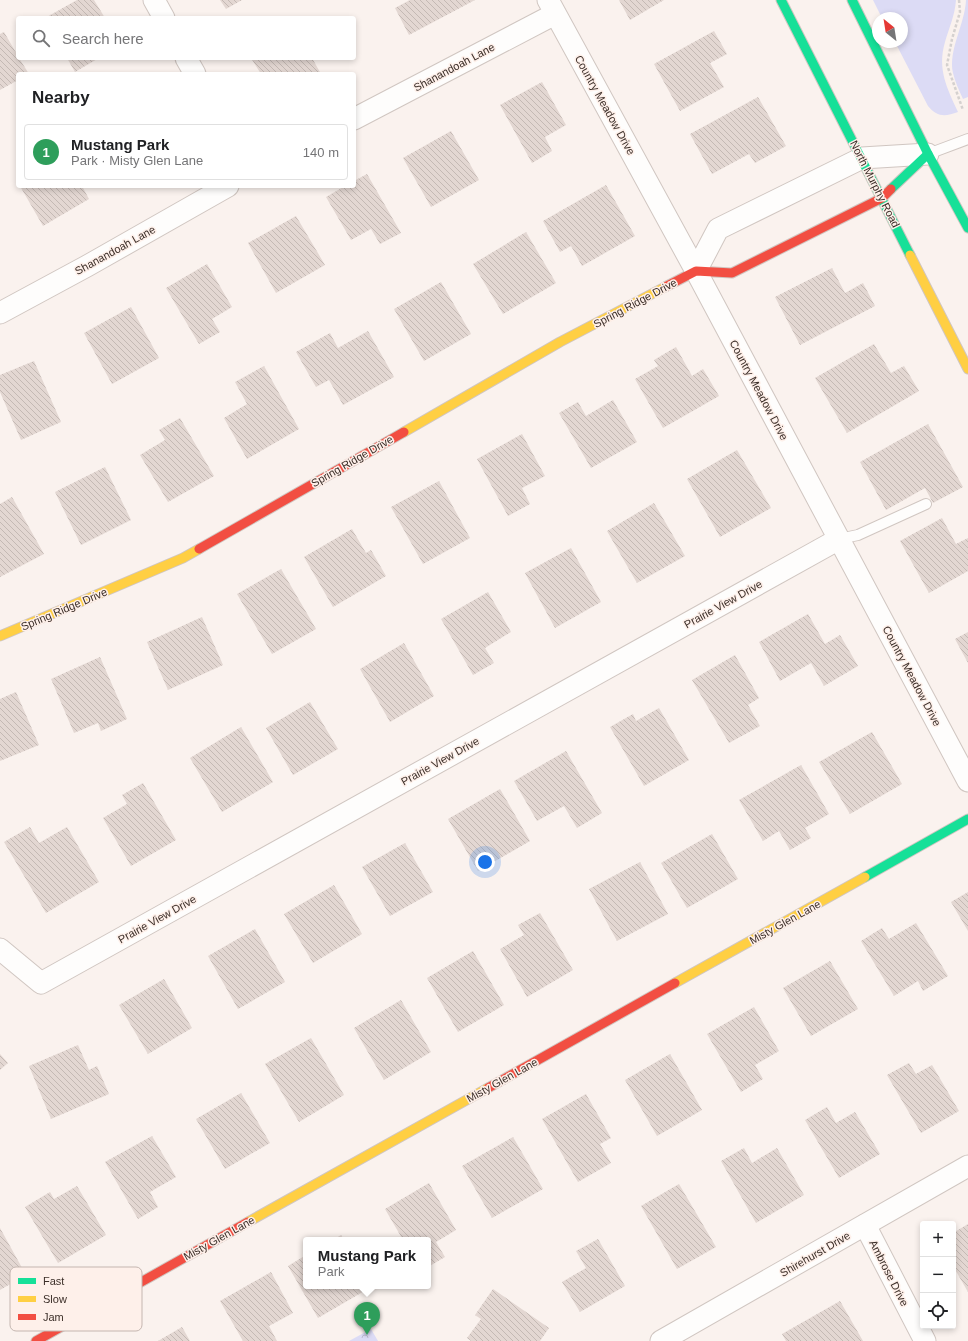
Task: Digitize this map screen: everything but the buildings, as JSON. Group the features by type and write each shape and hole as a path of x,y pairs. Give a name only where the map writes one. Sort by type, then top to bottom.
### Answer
{"street":[{"path":"154,0 163,16"},
{"name":"North Murphy Road","path":"781,0 968,369"},
{"path":"852,0 928,154 968,228"},
{"name":"Shanandoah Lane","path":"356,118 552,7"},
{"name":"Country Meadow Drive","path":"552,7 696,271 968,781"},
{"path":"187,60 195,72"},
{"path":"696,271 718,229 862,158 928,154"},
{"name":"Spring Ridge Drive","path":"0,636 183,558 560,342 696,271 732,272 882,198 928,154"},
{"name":"Shanandoah Lane","path":"0,313 88,266 224,188"},
{"name":"Prairie View Drive","path":"0,949 41,983 839,539"},
{"name":"Misty Glen Lane","path":"142,1282 968,819"},
{"name":"Shirehurst Drive","path":"661,1341 968,1166"},
{"name":"Ambrose Drive","path":"865,1225 925,1341"},
{"name":"Misty Glen Lane","path":"36,1341 54,1331"}],"lane":[{"path":"928,154 968,138"},
{"path":"839,539 858,535 926,504"}],"path":[{"path":"959,0 960,12 952,39 947,65 963,110"}],"green space":[{"path":"873,0 956,0 945,42 942,61 944,78 958,112 949,115 942,115 931,110 898,48 908,48 908,12 879,12"},
{"path":"966,0 968,0 968,97 963,99 955,80 952,64"},
{"path":"371,1329 378,1341 349,1341"}],"traffic: fast":[{"path":"781,0 910,255"},
{"path":"852,0 928,154 968,228"},
{"path":"891,189 928,154"},
{"path":"865,877 968,819"}],"traffic: slow":[{"path":"910,255 968,369"},
{"path":"404,432 560,342 665,287"},
{"path":"0,636 183,558 199,549"},
{"path":"675,983 865,877"},
{"path":"248,1222 488,1088"}],"traffic: jam":[{"path":"665,287 696,271 732,273 882,198 891,189"},
{"path":"199,549 404,432"},
{"path":"488,1088 675,983"},
{"path":"142,1282 248,1222"},
{"path":"36,1341 54,1331"}],"place":[{"name":"Mustang Park","path":"367,1335"}]}
